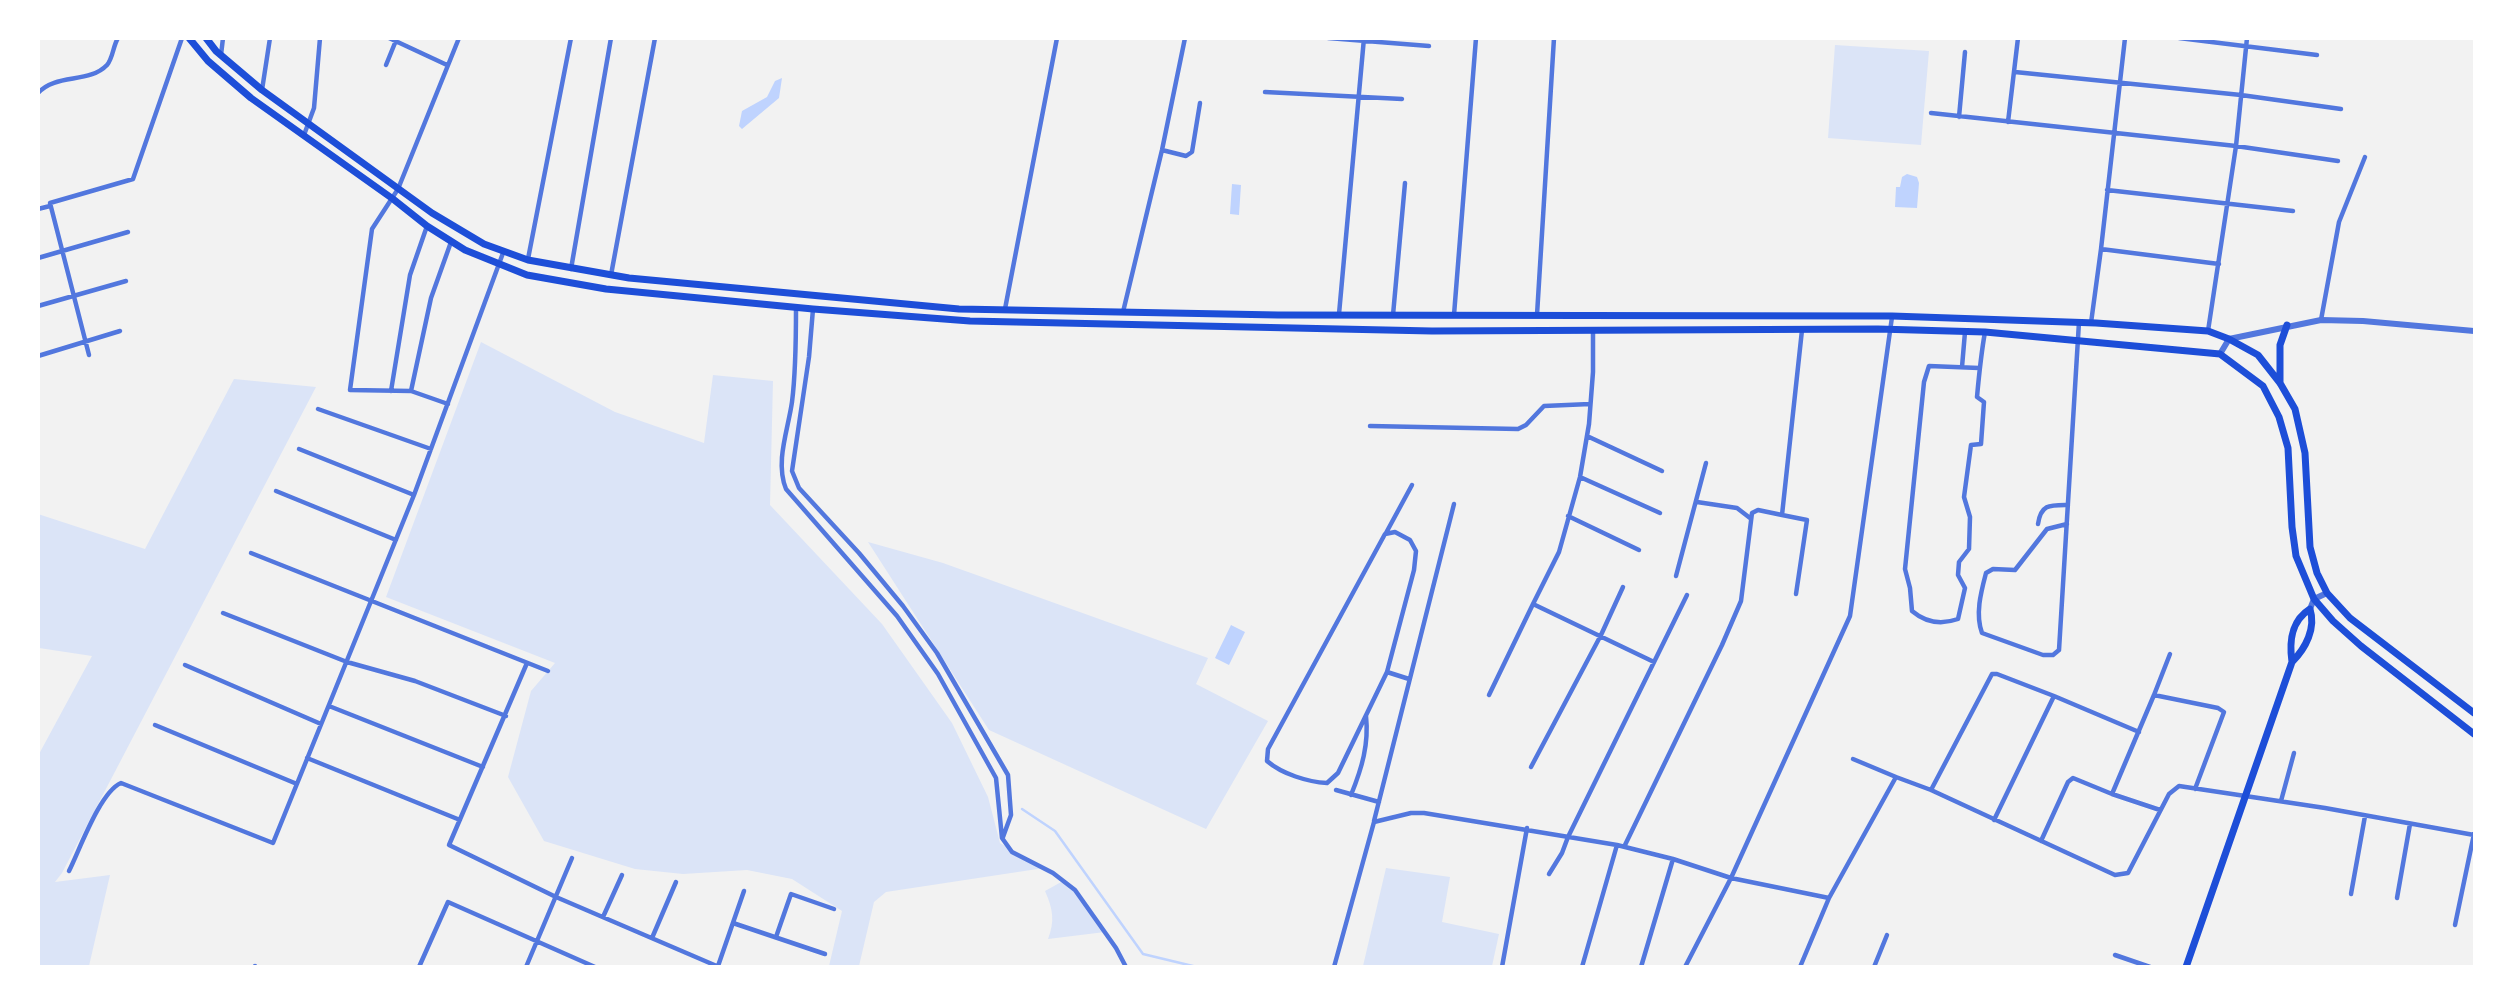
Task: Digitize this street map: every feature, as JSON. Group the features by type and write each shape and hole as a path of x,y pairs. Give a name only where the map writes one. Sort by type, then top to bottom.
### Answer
{"main road":[{"path":"189,38 208,61 251,98 451,242 499,266 527,275 626,291 970,321 1432,331 1741,328 1985,332 2220,354 2263,386 2279,417 2288,449 2291,527 2296,556 2314,600 2361,646 2474,734"},
{"path":"206,38 221,55 262,90 432,213 484,244 528,260 629,278 925,307 1004,311 1393,316 1892,316 2079,322 2208,331 2258,355 2280,383 2298,418 2305,453 2310,547 2317,573 2327,593 2350,618 2474,713"},
{"path":"626,291 629,278"},
{"path":"1088,312 1088,325"},
{"path":"2280,383 2280,345 2287,326"},
{"path":"2186,967 2292,662 2304,649 2313,620 2310,609 2299,615 2290,643 2292,662"}],"street":[{"path":"38,93 64,79 93,74 108,64 118,38"},
{"path":"38,209 50,206 50,203 133,179 182,38"},
{"path":"221,55 223,38"},
{"path":"262,90 270,38"},
{"path":"303,135 314,108 320,38"},
{"path":"389,38 447,65"},
{"path":"448,404 411,391 350,390 372,229 398,189 459,38"},
{"path":"528,260 571,38"},
{"path":"571,269 611,38"},
{"path":"611,275 655,38"},
{"path":"1004,311 1057,38"},
{"path":"1122,313 1162,150 1185,38"},
{"path":"1328,38 1429,46"},
{"path":"1454,316 1476,38"},
{"path":"1537,316 1553,38"},
{"path":"2008,122 2018,38"},
{"path":"2091,323 2125,38"},
{"path":"2179,38 2317,55"},
{"path":"2208,331 2236,146 2247,38"},
{"path":"1339,315 1364,39"},
{"path":"386,65 397,40"},
{"path":"1959,117 1965,52"},
{"path":"2015,72 2241,95 2341,109"},
{"path":"1265,92 1402,99"},
{"path":"1162,150 1186,156 1192,152 1200,103"},
{"path":"1930,113 2236,146 2338,161"},
{"path":"2321,320 2339,222 2365,157"},
{"path":"1393,316 1405,183"},
{"path":"2108,190 2293,211"},
{"path":"50,206 89,355"},
{"path":"391,391 410,275 427,226"},
{"path":"38,258 128,232"},
{"path":"411,391 431,298 451,242"},
{"path":"2101,250 2219,264"},
{"path":"69,871 105,797 121,783 273,843 414,495 503,253"},
{"path":"38,306 126,281"},
{"path":"796,307 792,401 781,467 782,479 790,496 897,616 938,674 996,778 1002,838 1012,852 1053,873 1074,890 1116,948 1126,967"},
{"path":"813,309 809,357 792,471 799,488 904,606 937,653 1008,775 1011,815 1002,838"},
{"path":"1685,967 1731,878 1850,615 1892,316"},
{"path":"2220,354 2229,339 2321,320 2340,319 2474,331"},
{"path":"2067,524 2047,529 2015,570 1993,569 1986,573 1980,596 1979,626 1982,633 2043,655 2053,655 2059,650 2067,524 2079,322"},
{"path":"1489,695 1559,552 1580,477 1587,436 1593,330"},
{"path":"1782,515 1802,330"},
{"path":"38,356 120,331"},
{"path":"1962,367 1965,332"},
{"path":"1979,368 1929,366 1924,382 1905,569 1912,611 1922,619 1947,623 1958,619 1965,588 1958,575 1959,562 1969,549 1970,517 1964,497 1971,445 1981,444 1984,402 1977,397 1985,332"},
{"path":"1370,426 1518,429 1526,425 1544,406 1590,404"},
{"path":"318,409 431,449"},
{"path":"1587,436 1662,471"},
{"path":"299,449 414,495"},
{"path":"1676,576 1706,463"},
{"path":"1580,477 1660,513"},
{"path":"1385,534 1395,532 1410,540 1416,551 1414,570 1387,672 1338,773 1327,783 1318,783 1276,768 1267,761 1268,749 1385,534 1412,485"},
{"path":"276,491 396,540"},
{"path":"1697,502 1737,508 1750,518"},
{"path":"1334,967 1374,822 1454,504"},
{"path":"2038,524 2042,509 2046,505 2068,505"},
{"path":"1625,845 1723,645 1741,601 1752,513 1758,510 1807,520 1797,594"},
{"path":"812,521 822,513"},
{"path":"1568,516 1639,550"},
{"path":"251,553 548,671"},
{"path":"1531,767 1601,635 1623,587"},
{"path":"2310,609 2314,600 2327,593"},
{"path":"1549,874 1562,853 1687,595"},
{"path":"1534,604 1654,662"},
{"path":"223,613 346,662 415,681 506,716"},
{"path":"2112,794 2170,654"},
{"path":"527,663 449,845 556,897 719,966 744,891"},
{"path":"184,665 321,724"},
{"path":"1387,672 1410,679"},
{"path":"1931,790 1992,674 2054,696 2139,732"},
{"path":"2154,695 2218,708 2224,712 2195,789"},
{"path":"1994,820 2054,696"},
{"path":"329,706 483,767"},
{"path":"1351,795 1362,769 1368,736 1366,715"},
{"path":"155,725 297,784"},
{"path":"2281,801 2294,753"},
{"path":"307,758 460,820"},
{"path":"1853,759 1931,790 2115,875 2128,873 2169,794 2179,786 2474,834 2455,925"},
{"path":"1800,967 1829,898 1896,777"},
{"path":"2041,841 2067,782 2073,778 2160,810"},
{"path":"1336,790 1379,802"},
{"path":"1374,822 1411,813 1424,813 1527,828 1625,845 1731,878 1829,898"},
{"path":"2351,894 2365,816"},
{"path":"2397,898 2410,824"},
{"path":"1502,967 1527,828"},
{"path":"1582,967 1617,845"},
{"path":"526,967 572,858"},
{"path":"1641,967 1673,859"},
{"path":"603,917 622,875"},
{"path":"652,938 676,882"},
{"path":"776,937 791,894 834,909"},
{"path":"419,967 448,902 595,967"},
{"path":"733,923 825,954"},
{"path":"1874,967 1887,935"},
{"path":"2115,955 2150,967"}],"shaded area":[{"path":"1835,45 1929,51 1921,145 1828,138"},
{"path":"481,342 615,412 704,443 713,375 773,381 770,505 882,624 952,723 988,797 1000,843 1044,868 886,892 874,902 859,966 829,966 842,911 792,879 747,870 683,874 635,869 544,841 508,777 531,691 555,663 386,597"},
{"path":"234,379 316,387 55,882 110,875 89,966 39,966 39,754 92,656 39,648 38,514 145,549"},
{"path":"868,542 943,563 1208,658 1196,684 1268,721 1206,829 989,730"},
{"path":"1386,868 1450,877 1442,922 1499,934 1492,966 1363,966"},
{"path":"1063,881 1075,890 1105,932 1048,939 1052,915 1045,891"}],"water":[{"path":"782,78 779,98 742,129 739,126 742,111 767,97 775,81"},
{"path":"1907,174 1917,177 1919,183 1917,208 1895,207 1896,187 1900,187 1902,177"},
{"path":"1232,184 1241,185 1239,215 1230,214"},
{"path":"1231,625 1245,632 1229,665 1215,658"}],"waterway":[{"path":"1022,809 1055,831 1143,954 1197,967"}]}
